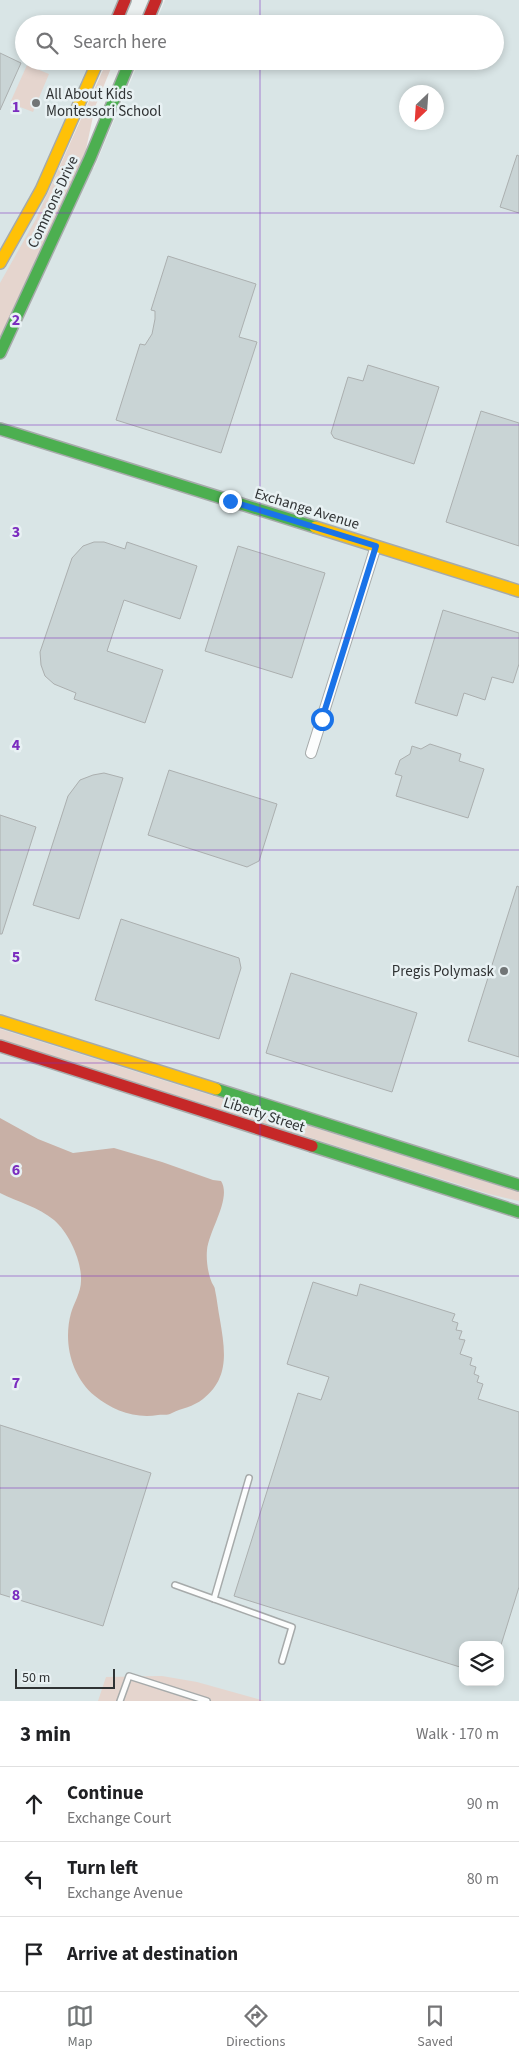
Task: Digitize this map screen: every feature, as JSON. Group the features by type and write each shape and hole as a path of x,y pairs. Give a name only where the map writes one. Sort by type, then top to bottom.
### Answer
{"street":[{"path":"119,15 125,0"},
{"path":"150,15 156,0"},
{"name":"Commons Drive","path":"0,263 17,236 48,175 94,70"},
{"name":"Commons Drive","path":"0,353 90,158 126,70"},
{"name":"Exchange Avenue","path":"0,428 519,591"},
{"path":"311,753 376,546"},
{"name":"Liberty Street","path":"0,1021 519,1185"},
{"name":"Liberty Street","path":"0,1046 519,1212"}],"lane":[{"path":"214,1599 249,1478"},
{"path":"175,1586 292,1627 282,1660"},
{"path":"120,1701 129,1676 207,1701"}],"shaded area":[{"path":"0,0 119,0 112,15 15,15 15,70 87,70 46,165 64,173 94,168 135,70 504,70 504,15 159,15 165,0 519,0 519,1701 0,1701"},
{"path":"25,70 39,70 49,74 33,112 10,103"},
{"path":"103,70 110,70 95,107 85,154 0,337 0,283 36,219"},
{"path":"0,1029 519,1192 519,1201 489,1194 0,1040"},
{"path":"0,1118 38,1139 73,1153 114,1148 221,1181 224,1188 224,1196 209,1242 207,1258 209,1275 215,1289 222,1331 224,1363 218,1382 212,1391 199,1402 168,1414 141,1416 116,1409 102,1401 80,1379 71,1358 68,1335 71,1313 81,1285 81,1273 77,1256 65,1232 48,1215 0,1193"},
{"path":"162,1676 197,1682 265,1701 98,1701 106,1677"}],"building":[{"path":"0,53 15,60 15,70 18,70 0,110"},
{"path":"517,155 519,156 519,213 500,207"},
{"path":"168,256 256,284 239,337 257,342 221,453 116,420 140,344 145,345 152,334 155,311 151,310"},
{"path":"368,365 439,387 414,464 334,438 331,433 348,377 363,381"},
{"path":"481,411 519,423 519,546 446,522"},
{"path":"94,542 104,542 125,549 127,542 197,566 180,619 124,600 107,651 163,670 145,723 74,699 76,693 54,684 45,676 41,665 40,652 72,558 83,546"},
{"path":"238,546 325,573 292,678 205,651"},
{"path":"443,610 519,633 519,664 513,683 492,677 485,700 464,693 457,716 415,703"},
{"path":"430,744 461,754 459,761 484,769 468,818 396,796 402,776 395,774 400,760 410,754 412,746 421,749"},
{"path":"169,770 277,804 259,861 247,867 148,835"},
{"path":"104,773 123,778 79,919 33,905 68,796 80,780"},
{"path":"0,815 36,827 2,934 0,934"},
{"name":"Pregis Polymask","path":"517,886 519,887 519,1057 468,1041"},
{"path":"121,919 239,958 241,968 219,1039 95,1000"},
{"path":"291,973 417,1013 392,1092 266,1053"},
{"path":"313,1282 357,1296 360,1284 455,1314 452,1321 458,1323 456,1330 462,1331 459,1339 465,1340 460,1354 472,1358 470,1365 476,1367 474,1374 479,1376 477,1382 483,1384 478,1399 519,1412 519,1587 502,1641 459,1641 459,1667 234,1596 298,1393 321,1400 329,1377 287,1364"},
{"path":"0,1425 151,1473 103,1626 0,1594"}],"traffic: fast":[{"path":"0,353 90,158 126,70"},
{"path":"0,429 315,527"},
{"path":"216,1089 519,1185"},
{"path":"312,1146 519,1212"}],"traffic: slow":[{"path":"0,263 41,190 94,70"},
{"path":"315,527 519,591"},
{"path":"0,1021 216,1089"}],"traffic: jam":[{"path":"119,15 125,0"},
{"path":"150,15 156,0"},
{"path":"0,1046 312,1146"}],"place":[{"name":"All About Kids Montessori School","path":"36,103"},
{"name":"Pregis Polymask","path":"504,971"}],"route":[{"path":"230,501 376,546 322,719"}]}
